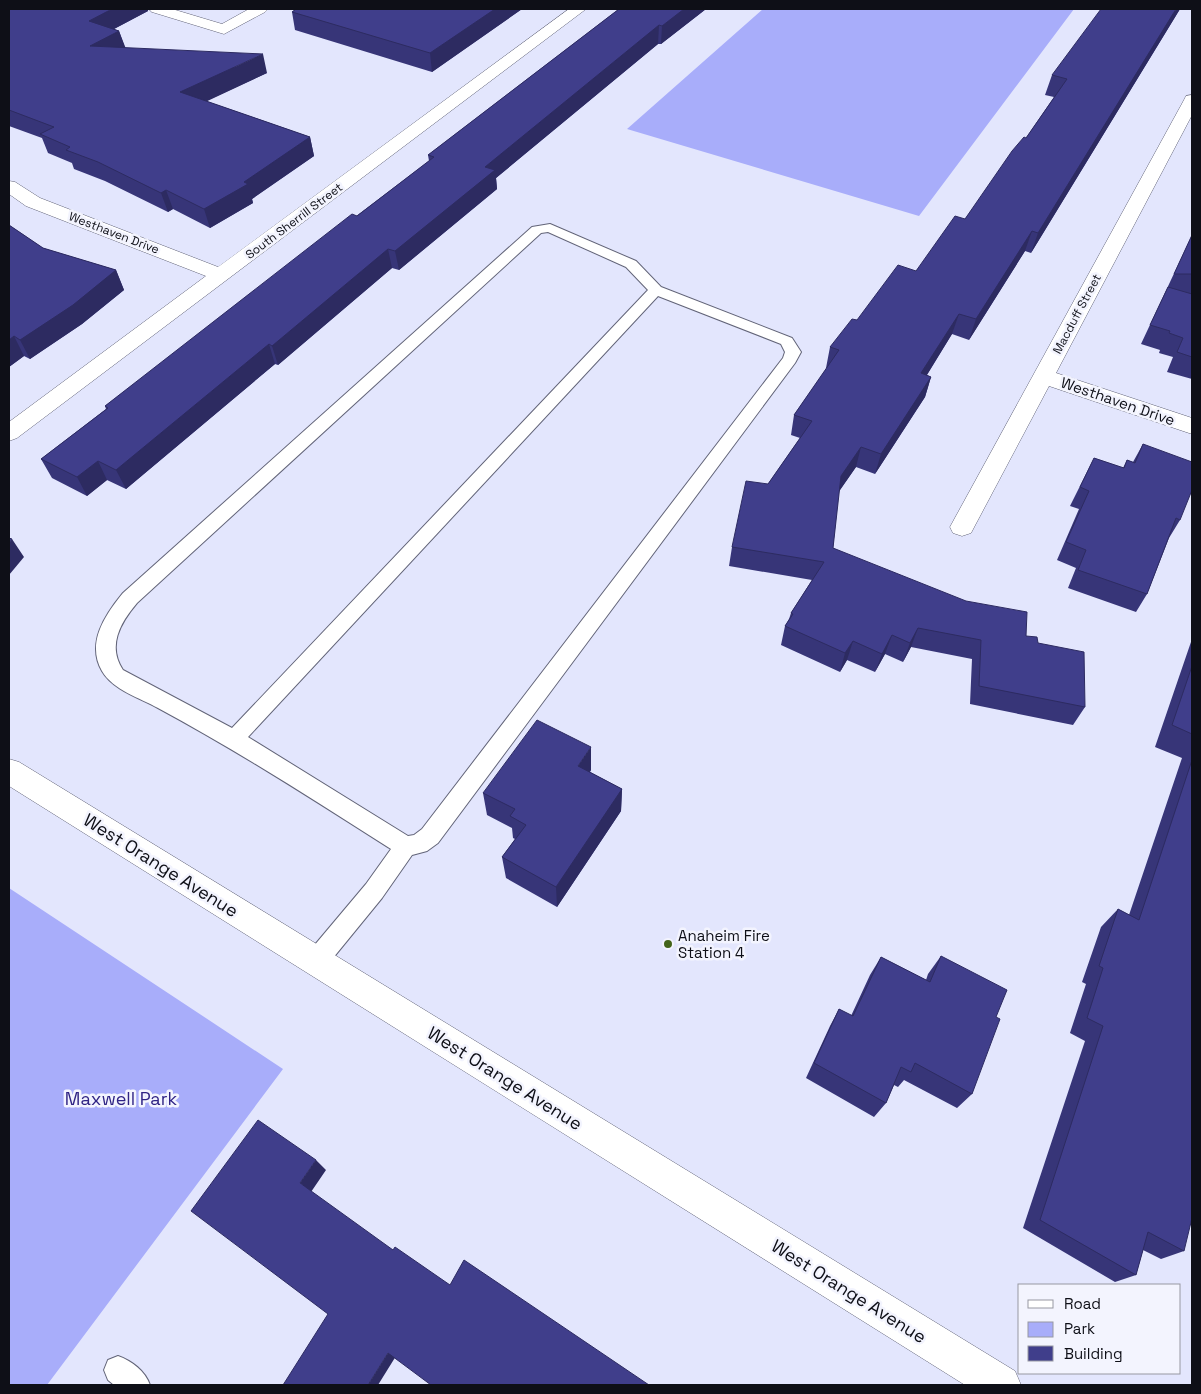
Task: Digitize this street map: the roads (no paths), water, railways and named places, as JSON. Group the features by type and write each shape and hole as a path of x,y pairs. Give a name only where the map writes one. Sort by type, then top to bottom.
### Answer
{"street":[{"path":"156,9 224,29 260,9"},
{"name":"South Sherrill Street","path":"9,433 578,9"},
{"name":"Macduff Street","path":"962,527 1192,100"},
{"name":"Westhaven Drive","path":"9,186 34,202 221,275"},
{"name":"Westhaven Drive","path":"1043,376 1192,426"},
{"name":"West Orange Avenue","path":"9,771 1001,1385"}],"lane":[{"path":"542,227 557,230 621,258 631,264 656,290 787,341 793,352 790,359 430,836 419,844 406,846 234,739 116,676 109,668 106,656 107,638 117,614 130,598 537,230 542,227"},
{"path":"234,739 656,290"},
{"path":"316,961 374,891 406,846"}],"place":[{"name":"Anaheim Fire Station 4","path":"668,944"}],"park label":[{"name":"Maxwell Park","path":"121,1098"}]}
